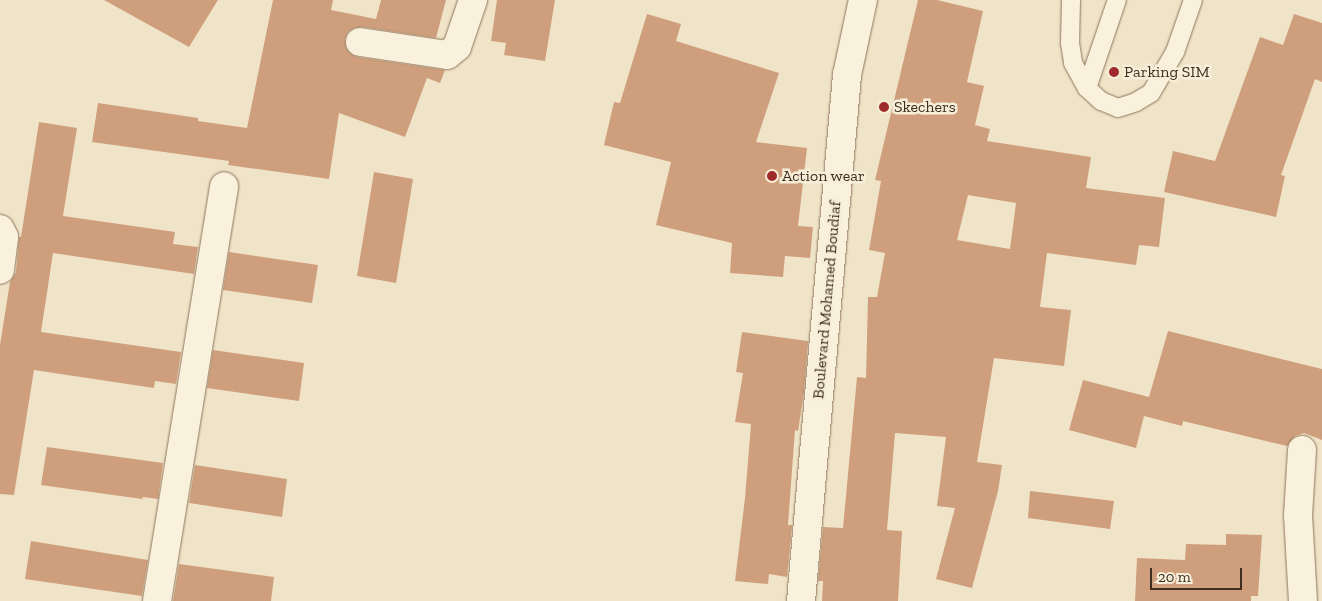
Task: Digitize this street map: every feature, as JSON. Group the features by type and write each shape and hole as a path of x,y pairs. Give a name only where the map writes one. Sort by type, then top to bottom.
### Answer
{"street":[{"path":"360,42 447,55 457,48 473,0"},
{"name":"Boulevard Mohamed Boudiaf","path":"801,601 847,75 863,0"},
{"path":"156,601 224,186"},
{"path":"0,230 4,237 0,270"},
{"path":"1302,450 1298,515 1302,601"}],"lane":[{"path":"1071,0 1069,34 1073,63 1087,88 1101,101 1118,108 1136,102 1151,93 1176,52 1193,0"},
{"path":"1087,88 1117,0"}],"building":[{"path":"104,0 218,0 189,47"},
{"path":"273,0 333,0 331,10 376,19 381,0 446,0 436,38 362,27 354,28 348,32 345,39 346,48 357,57 445,70 440,83 427,78 405,137 339,113 329,179 228,165 229,161 92,142 98,103 198,118 198,121 247,128"},
{"path":"497,0 555,0 545,61 504,55 506,43 491,41"},
{"path":"918,0 937,0 983,11 967,82 984,86 975,125 990,129 987,141 1091,157 1086,188 1165,198 1159,247 1139,245 1136,265 1047,253 1040,307 1071,310 1064,366 994,358 977,462 1002,465 998,491 972,588 936,579 955,508 937,506 946,437 895,433 887,530 902,531 898,601 822,601 823,581 818,581 823,527 843,528 857,377 866,378 868,297 877,297 885,253 869,250 881,181 875,180","holes":["968,195 1016,203 1010,249 957,240"]},
{"path":"647,14 681,24 676,41 779,73 756,142 807,148 798,226 813,227 810,258 785,256 783,277 730,273 732,243 656,225 671,162 604,145 614,102 620,103"},
{"path":"1294,14 1322,23 1322,82 1315,79 1281,175 1285,176 1276,217 1164,192 1173,151 1215,161 1260,37 1283,45"},
{"path":"39,122 77,128 63,216 175,232 173,244 198,247 194,274 53,253 41,332 181,352 176,384 155,381 154,388 34,370 14,495 0,494 0,345 10,282 16,272 19,237 21,237"},
{"path":"374,172 413,179 396,283 357,276"},
{"path":"229,252 318,265 312,303 223,290"},
{"path":"1168,331 1322,369 1322,440 1304,433 1295,436 1287,446 1183,421 1182,426 1144,416 1136,448 1069,430 1083,380 1149,397"},
{"path":"742,332 808,341 804,392 798,431 795,430 788,525 792,525 787,577 769,574 768,584 735,581 745,498 751,424 735,422 743,373 736,372"},
{"path":"213,350 304,363 299,401 207,388"},
{"path":"47,447 163,463 158,499 143,497 142,499 41,485"},
{"path":"195,465 287,479 282,517 189,503"},
{"path":"1030,491 1114,501 1110,529 1028,518"},
{"path":"1226,534 1262,535 1258,596 1251,596 1251,601 1135,601 1137,558 1185,560 1186,544 1226,545"},
{"path":"31,541 148,560 142,596 25,579"},
{"path":"179,564 274,577 271,601 173,601"}],"place":[{"name":"Parking SIM","path":"1114,72"},
{"name":"Skechers","path":"884,107"},
{"name":"Action wear","path":"772,176"}]}
